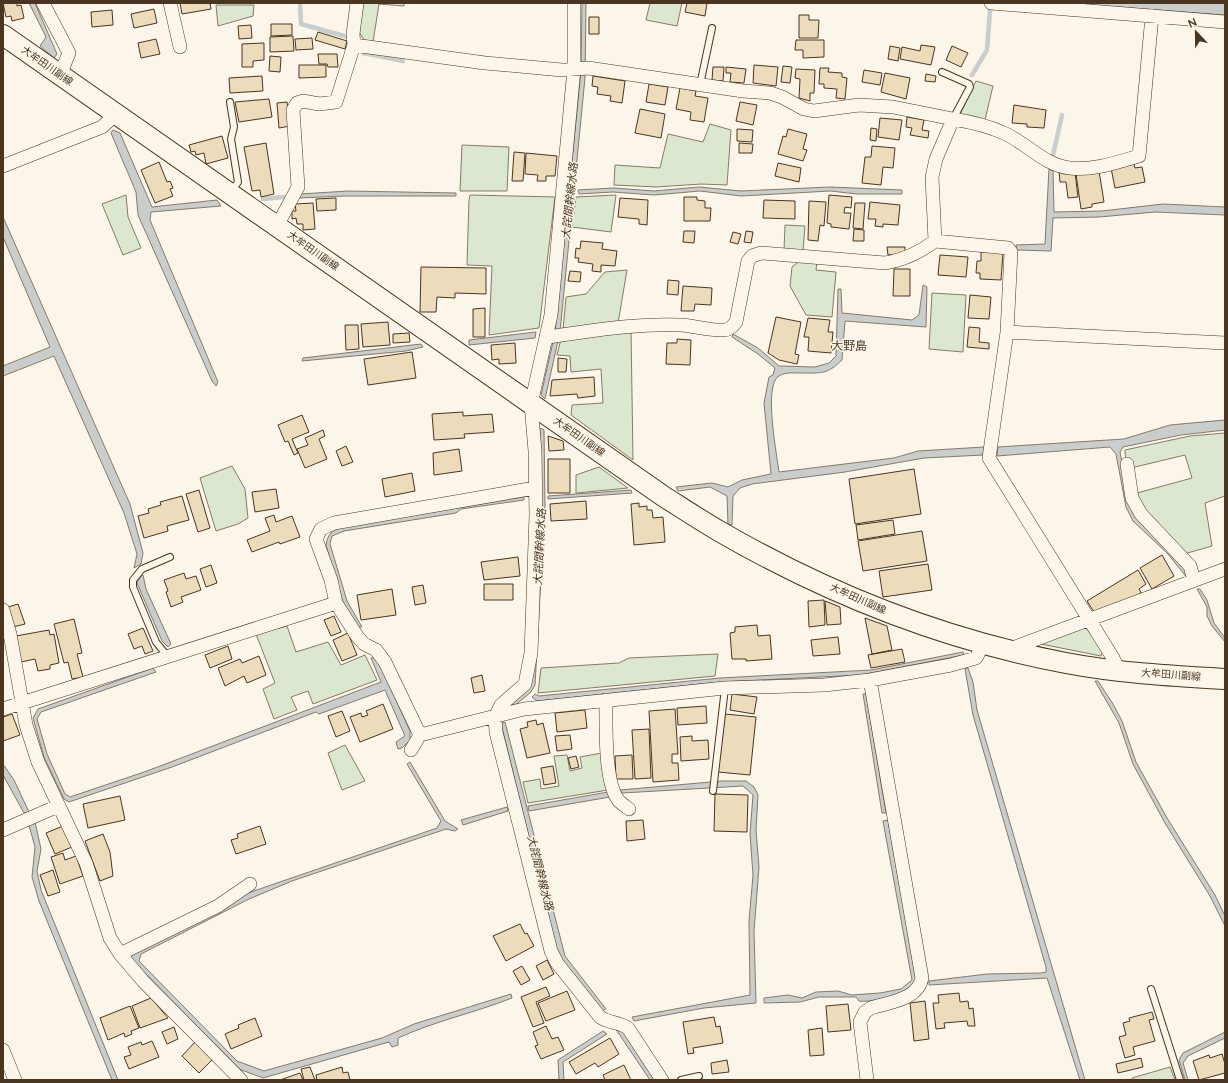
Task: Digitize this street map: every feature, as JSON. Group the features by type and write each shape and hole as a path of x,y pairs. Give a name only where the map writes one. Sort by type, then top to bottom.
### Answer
{"main road":[{"name":"大牟田川副線","path":"3,35 663,496 732,538 786,566 882,610 984,643 1066,663 1119,671 1225,679"}],"street":[{"path":"43,3 69,53 60,75"},
{"path":"170,3 180,48"},
{"path":"277,226 298,188 293,110 297,103 303,101 319,104 336,102 354,45 353,34 357,3"},
{"path":"574,3 574,70 552,303 547,337 531,404 535,451 536,525 531,653 525,684 501,705 495,717 496,732 551,951 557,963 600,1017 604,1020 623,1024 628,1028 662,1080"},
{"path":"991,3 1225,22"},
{"path":"354,45 485,63 562,70 588,68 700,85 770,93 782,96 804,109 814,111 859,105 893,107 974,122 1006,134 1058,166 1071,169 1105,165 1139,156 1152,16"},
{"path":"3,166 102,126 116,114"},
{"path":"935,241 932,177 936,158 953,119"},
{"path":"547,337 620,326 664,324 724,330 730,328 736,322 748,261 752,256 761,253 885,263 902,260 922,250 935,241 1008,248 1011,252 1007,332 989,458 1087,619 1113,658 1119,671"},
{"path":"1007,332 1225,343"},
{"path":"1127,464 1132,498 1141,514 1190,566 1194,580"},
{"path":"420,735 385,662 376,650 364,644 357,636 336,603 331,580 316,539 321,529 334,523 535,488"},
{"path":"1010,649 1087,619 1225,569"},
{"path":"3,709 168,658 336,603"},
{"path":"3,610 10,634 26,725 38,762 58,806 78,842 110,938 120,954 143,981 241,1080"},
{"path":"410,750 420,735 524,709 725,688 824,685 870,680 951,665 976,658 984,643"},
{"path":"867,1080 860,1022 865,1012 871,1008 914,993 920,986 922,978 870,680"},
{"path":"606,700 606,744 612,786 618,801 629,809"},
{"path":"3,830 58,806"},
{"path":"120,954 218,906 250,884"},
{"path":"3,1050 15,1080"}],"lane":[{"path":"700,85 712,28"},
{"path":"942,72 969,84 970,87 953,119"},
{"path":"230,102 234,127 231,139 238,182 230,194"},
{"path":"168,658 156,642 133,587 133,580 142,569 170,557"},
{"path":"713,791 725,688"},
{"path":"1150,989 1180,1080"},
{"path":"681,1080 699,1076"}],"green space":[{"path":"363,3 404,3 404,6 379,4 373,42 364,40 359,32"},
{"path":"650,3 682,3 677,26 646,20"},
{"path":"216,5 254,5 253,16 218,26"},
{"path":"976,81 993,86 985,120 960,114"},
{"path":"710,124 731,130 727,185 701,184 657,187 614,185 615,165 660,168 668,134 703,142"},
{"path":"462,145 509,147 507,191 460,191"},
{"path":"126,195 128,217 141,248 123,255 102,204"},
{"path":"470,195 555,197 539,328 489,335 492,266 467,265"},
{"path":"616,195 611,232 572,227 576,197"},
{"path":"785,225 805,226 803,251 784,250"},
{"path":"801,260 817,261 816,270 836,272 832,317 806,315 790,286 792,267"},
{"path":"627,270 618,323 563,330 566,297 586,294 605,272"},
{"path":"932,293 966,295 963,352 929,349"},
{"path":"631,330 633,460 571,415 572,405 603,403 601,369 571,372 570,356 557,355 561,339"},
{"path":"1225,433 1225,496 1205,503 1212,546 1184,554 1143,511 1137,493 1192,478 1185,455 1135,467 1126,467 1125,450 1190,436"},
{"path":"232,466 245,489 248,518 238,524 216,531 200,478"},
{"path":"599,467 628,488 576,493 576,475"},
{"path":"1084,625 1103,651 1101,656 1041,644"},
{"path":"287,626 296,652 328,642 341,665 365,655 377,680 313,704 308,691 291,697 297,710 274,719 263,689 275,683 256,634"},
{"path":"718,654 715,676 538,693 541,668 619,663 629,658"},
{"path":"345,745 365,781 342,790 328,753"},
{"path":"602,753 608,790 528,803 523,782 540,779 541,789 559,786 554,756 567,755 570,771 582,768 580,757"},
{"path":"1170,1067 1175,1080 1133,1080 1132,1078"}],"water":[{"path":"29,3 35,3 57,54 54,58 40,46 46,37"},
{"name":"大詫間幹線水路","path":"582,3 586,3 585,78 560,332 545,399 541,395 555,333 581,71"},
{"path":"1062,3 1225,3 1225,15"},
{"path":"113,130 120,133 152,207 217,200 221,206 151,212 150,220 218,382 216,386 212,381 138,215 136,192 111,133"},
{"path":"1049,169 1053,171 1054,212 1102,211 1163,204 1225,207 1225,215 1155,212 1099,217 1053,218 1051,251 1017,250 1016,245 1045,244"},
{"path":"699,187 741,191 830,187 902,190 902,194 857,194 830,191 741,196 700,191 654,195 613,192 579,194 578,190 614,188 654,191"},
{"path":"348,191 456,193 456,196 345,196 299,198 300,194"},
{"path":"3,217 130,504 143,553 141,564 134,568 137,554 124,513 54,356 3,376 3,366 50,347 3,237"},
{"path":"923,285 927,287 926,327 845,321 842,360 837,365 823,372 784,374 779,376 774,382 771,406 779,472 894,458 918,451 984,447 983,455 924,458 845,472 752,484 740,488 733,496 732,525 728,524 727,496 710,487 678,491 676,487 712,483 728,487 742,480 771,474 764,403 769,377 773,375 775,368 758,354 732,337 733,334 758,348 779,366 815,367 829,363 836,356 838,289 841,289 842,313 912,320 919,315"},
{"path":"536,332 535,338 469,345 469,340"},
{"path":"421,344 423,347 406,351 302,361 303,358"},
{"path":"1225,420 1225,430 1181,435 1123,447 1120,452 1130,505 1174,555 1190,578 1188,579 1168,554 1133,521 1126,507 1116,454 1110,447 997,456 998,447 1124,439 1170,425"},
{"name":"大詫間幹線水路","path":"540,428 544,430 545,506 535,685 531,692 514,706 512,703 525,692 540,506"},
{"path":"631,490 632,493 548,499 548,496"},
{"path":"524,497 524,500 461,509 456,513 344,531 332,536 330,544 347,601 362,627 357,627 343,602 326,545 329,535 333,531 342,527"},
{"path":"143,575 146,589 171,644 168,647 162,641 137,583"},
{"path":"1197,589 1200,589 1207,600 1214,623 1225,638 1225,642 1212,626 1207,616 1207,607"},
{"path":"963,652 964,655 860,675 720,682 537,701 532,697 535,694 539,696 720,678 871,670"},
{"path":"371,658 377,658 410,731 410,740 402,748 398,749 396,742 405,736 385,690 319,714 316,712 172,767 69,802 64,799 44,757 33,718 38,709 153,668 156,672 41,712 37,719 47,754 65,794 70,797 147,771 381,682"},
{"path":"968,668 973,682 977,710 1085,1080 1080,1080 1047,978 929,985 929,981 987,974 1046,972 1046,967 973,715 965,669"},
{"path":"1095,681 1098,681 1113,704 1122,721 1136,762 1167,818 1215,895 1225,916 1225,926 1210,896 1165,823 1133,764 1119,723"},
{"path":"863,694 866,694 886,813 882,813"},
{"name":"大詫間幹線水路","path":"505,722 565,956 606,1009 602,1011 562,960 556,947 501,723"},
{"path":"410,762 445,821 458,829 455,831 446,829 292,881 249,899 141,954 139,961 237,1061 264,1071 382,1038 414,1024 511,994 512,998 412,1032 398,1038 398,1045 392,1047 389,1042 263,1078 239,1069 130,958 136,952 245,894 437,828 441,821 407,764"},
{"path":"3,764 14,780 29,812 24,813 3,775"},
{"path":"722,781 746,781 754,787 758,795 756,830 759,867 754,931 756,1003 704,1008 634,1021 632,1017 750,995 749,921 753,875 750,834 753,795 743,786 622,793 620,790"},
{"path":"608,792 610,797 529,811 528,806"},
{"path":"507,807 508,811 463,825 461,820"},
{"path":"888,820 916,978 912,987 900,994 870,1001 859,1001 856,997 819,997 800,1002 764,1003 764,998 788,995 802,998 816,992 838,991 852,995 880,993 901,989 912,980 883,821"},
{"path":"35,822 41,849 37,871 41,890 118,1080 112,1080 39,901 32,877 35,847 29,825"},
{"path":"619,1026 641,1055 654,1080 650,1080 615,1028"},
{"path":"603,1031 607,1034 563,1062 564,1080 559,1080 558,1060"},
{"path":"1225,1032 1225,1038 1188,1056 1183,1063 1188,1080 1185,1080 1179,1060 1183,1053"}],"building":[{"path":"3,3 17,3 17,6 21,5 24,18 12,21 11,16 6,17"},
{"path":"180,3 210,3 211,9 182,14"},
{"path":"687,3 707,3 705,16 685,12"},
{"path":"154,9 157,23 134,28 131,14"},
{"path":"112,10 113,25 92,27 91,12"},
{"path":"799,15 809,15 809,20 819,20 818,38 799,38"},
{"path":"589,17 599,17 599,34 589,34"},
{"path":"271,24 292,24 292,35 271,36"},
{"path":"251,25 252,38 239,39 238,26"},
{"path":"318,32 347,41 345,49 315,40"},
{"path":"293,36 294,51 270,52 270,37"},
{"path":"312,38 313,49 296,50 295,39"},
{"path":"156,39 160,54 141,58 138,43"},
{"path":"796,40 824,40 824,57 803,58 803,50 795,50"},
{"path":"264,43 264,60 253,61 253,67 242,67 242,44"},
{"path":"921,45 935,47 931,65 900,59 902,47 920,51"},
{"path":"890,46 900,48 898,61 888,59"},
{"path":"952,46 968,53 961,67 946,60"},
{"path":"318,54 337,54 338,67 328,67 327,64 319,64"},
{"path":"270,56 281,57 280,72 269,71"},
{"path":"299,65 326,65 326,77 299,78"},
{"path":"754,65 778,67 776,86 753,83"},
{"path":"783,66 792,67 790,83 781,82"},
{"path":"713,67 724,67 723,81 712,80"},
{"path":"726,67 746,69 744,83 730,82 731,73 726,73"},
{"path":"820,68 829,68 828,72 842,73 842,77 847,78 845,99 836,98 837,89 824,88 824,84 819,84"},
{"path":"796,69 815,70 814,93 810,93 810,101 799,98 800,79 795,78"},
{"path":"864,70 882,73 880,85 862,82"},
{"path":"885,73 910,78 906,99 881,92"},
{"path":"926,74 936,76 935,82 925,81"},
{"path":"262,76 263,91 230,93 229,78"},
{"path":"593,76 625,81 622,103 610,101 611,96 597,94 598,87 592,86"},
{"path":"649,84 668,87 665,105 646,102"},
{"path":"680,88 696,91 695,96 708,98 704,122 690,120 691,112 676,109"},
{"path":"269,99 272,117 239,122 235,102"},
{"path":"287,102 290,126 279,128 277,103"},
{"path":"740,102 757,105 753,125 736,121"},
{"path":"1014,105 1046,110 1044,128 1027,127 1027,124 1012,123"},
{"path":"640,109 665,114 661,138 635,133"},
{"path":"907,117 924,120 922,130 929,131 928,138 910,135 912,128 906,127"},
{"path":"880,118 902,120 899,140 878,137"},
{"path":"871,128 877,129 876,141 870,140"},
{"path":"737,129 753,130 752,142 737,141"},
{"path":"788,129 807,134 803,149 807,150 803,161 778,154 783,136 786,137"},
{"path":"222,136 228,158 206,164 204,153 196,155 195,151 191,152 189,145"},
{"path":"266,143 274,194 261,197 260,190 252,191 244,147"},
{"path":"739,143 753,144 752,153 739,153"},
{"path":"872,146 895,148 893,168 883,167 881,185 862,183 865,157 871,157"},
{"path":"514,152 525,153 523,181 512,181"},
{"path":"526,153 557,156 555,176 546,176 546,181 537,181 538,175 525,174"},
{"path":"159,162 167,182 170,181 173,188 170,189 173,196 155,203 141,170"},
{"path":"778,163 801,168 799,182 775,176"},
{"path":"1134,164 1135,168 1142,167 1145,182 1115,188 1111,168"},
{"path":"1059,171 1075,172 1078,197 1068,198 1066,182 1060,182"},
{"path":"1099,171 1104,202 1092,204 1092,207 1081,209 1076,174"},
{"path":"829,195 852,197 851,208 845,207 844,213 851,213 849,229 831,227 831,224 827,223"},
{"path":"684,197 697,197 697,200 705,201 705,208 711,208 710,221 684,221"},
{"path":"336,198 336,210 317,211 316,199"},
{"path":"620,198 648,200 647,225 639,224 639,219 618,217"},
{"path":"764,200 795,201 795,219 763,218"},
{"path":"809,201 826,202 824,226 820,225 818,241 808,240"},
{"path":"870,202 900,205 898,225 883,224 883,227 875,226 876,219 868,219"},
{"path":"313,203 315,229 303,230 303,224 297,224 296,218 292,219 292,211 296,211 295,204"},
{"path":"855,203 865,203 863,229 853,228"},
{"path":"854,229 864,230 864,241 853,241"},
{"path":"684,231 695,231 694,243 683,242"},
{"path":"746,231 753,232 751,243 744,242"},
{"path":"733,232 741,234 738,244 730,242"},
{"path":"581,241 603,243 602,249 617,251 615,266 601,265 601,272 592,271 593,264 578,262 579,258 575,258 576,248 580,249"},
{"path":"887,247 905,247 905,254 888,255"},
{"path":"981,252 1003,253 1001,280 980,279 980,273 976,273 977,261 981,261"},
{"path":"940,255 968,257 966,277 938,275"},
{"path":"421,267 486,268 486,294 455,293 455,298 437,297 436,312 420,312"},
{"path":"894,269 910,269 910,296 893,296"},
{"path":"570,271 581,272 580,282 568,281"},
{"path":"668,280 679,281 678,295 667,294"},
{"path":"683,286 712,288 711,305 695,304 694,311 681,311"},
{"path":"970,295 991,297 989,319 968,318"},
{"path":"485,308 485,337 473,337 473,309"},
{"path":"776,317 801,322 795,354 799,355 797,364 779,360 768,353"},
{"path":"808,318 830,320 828,332 833,332 831,353 808,351 809,337 804,337"},
{"path":"388,322 390,345 363,347 361,324"},
{"path":"345,325 358,325 359,349 346,350"},
{"path":"969,327 980,328 979,342 989,343 989,349 967,347"},
{"path":"409,333 410,342 393,343 393,334"},
{"path":"677,339 691,340 690,365 666,364 667,343 677,343"},
{"path":"515,343 516,363 499,364 499,359 492,360 491,345"},
{"path":"412,352 416,378 368,385 364,359"},
{"path":"558,358 567,359 566,372 558,372"},
{"path":"594,377 595,396 578,398 577,394 550,396 552,380"},
{"path":"463,412 463,416 492,414 494,432 464,434 465,438 434,440 432,414"},
{"path":"302,415 309,432 292,439 298,453 294,455 288,441 285,442 278,425"},
{"path":"323,430 325,436 319,439 327,459 305,468 297,449 308,445 305,438"},
{"path":"548,436 563,441 564,450 549,451"},
{"path":"346,446 353,462 342,466 336,451"},
{"path":"459,449 462,471 434,475 433,453"},
{"path":"548,459 570,459 570,493 548,493"},
{"path":"914,469 921,514 855,524 849,479"},
{"path":"412,473 415,491 385,497 382,479"},
{"path":"276,489 279,508 255,512 252,492"},
{"path":"199,490 210,528 198,532 186,494"},
{"path":"182,496 189,520 167,526 168,531 144,538 138,516 149,513 148,509 161,505 160,502"},
{"path":"586,501 587,519 551,521 550,504"},
{"path":"639,503 639,507 647,506 647,510 652,510 653,518 663,517 665,542 634,545 631,504"},
{"path":"274,515 276,522 292,516 300,537 280,544 279,542 252,552 247,540 270,531 265,518"},
{"path":"893,520 895,534 858,540 856,525"},
{"path":"922,531 927,561 863,571 858,541"},
{"path":"1162,555 1174,576 1152,589 1140,568"},
{"path":"518,557 520,576 484,580 481,562"},
{"path":"928,564 932,590 883,597 879,571"},
{"path":"211,565 217,583 206,587 200,569"},
{"path":"1138,570 1146,584 1139,589 1141,593 1125,602 1094,612 1087,601"},
{"path":"184,573 186,579 196,576 201,590 181,597 183,602 171,607 164,580"},
{"path":"484,584 513,584 513,600 484,600"},
{"path":"423,585 426,603 415,605 412,587"},
{"path":"392,589 396,615 361,620 357,595"},
{"path":"824,600 825,625 809,627 808,601"},
{"path":"825,601 840,607 841,624 827,625"},
{"path":"18,604 25,624 13,627 8,607"},
{"path":"334,616 341,632 331,636 324,620"},
{"path":"865,618 887,626 892,650 872,654"},
{"path":"74,619 82,653 77,654 83,677 72,679 68,662 64,663 54,624"},
{"path":"757,625 758,636 770,635 772,659 746,661 746,659 732,659 730,633 735,632 735,627"},
{"path":"143,628 153,651 145,654 142,646 134,649 128,634"},
{"path":"49,630 50,635 54,634 59,663 50,665 50,669 38,671 35,659 21,662 16,636"},
{"path":"348,633 357,655 342,661 333,640"},
{"path":"838,637 840,654 813,656 811,640"},
{"path":"228,646 232,659 210,668 205,655"},
{"path":"902,649 905,662 871,668 868,655"},
{"path":"259,656 266,675 247,683 244,676 225,686 218,668 240,659 242,663"},
{"path":"482,675 485,691 474,693 471,678"},
{"path":"732,694 757,697 754,714 730,710"},
{"path":"383,704 393,729 360,742 350,717 361,713 362,717 368,715 366,711"},
{"path":"706,706 707,723 678,725 677,708"},
{"path":"675,709 678,754 672,754 672,763 678,763 679,780 653,782 649,711"},
{"path":"585,710 587,728 557,732 555,713"},
{"path":"342,711 350,731 336,737 328,716"},
{"path":"12,714 20,735 3,741 3,717"},
{"path":"725,714 756,717 750,775 718,772"},
{"path":"536,720 537,725 543,723 550,753 527,758 520,729 528,727 527,722"},
{"path":"649,729 651,778 635,779 632,730"},
{"path":"570,735 572,749 557,751 555,736"},
{"path":"692,736 692,741 708,740 709,759 681,761 680,737"},
{"path":"632,755 633,779 616,779 615,756"},
{"path":"576,756 579,767 571,769 568,758"},
{"path":"553,766 556,783 544,785 541,768"},
{"path":"715,794 748,795 747,832 714,831"},
{"path":"120,796 125,820 88,828 83,804"},
{"path":"643,820 645,839 627,841 626,821"},
{"path":"63,826 72,847 55,854 46,833"},
{"path":"260,826 266,844 236,854 231,840 238,838 237,834"},
{"path":"103,834 110,852 113,876 100,881 85,841"},
{"path":"63,853 65,860 76,856 83,876 60,884 51,857"},
{"path":"53,870 60,892 48,896 40,875"},
{"path":"520,924 534,946 506,961 493,936"},
{"path":"547,960 554,974 543,980 536,966"},
{"path":"522,966 530,980 521,985 513,971"},
{"path":"546,987 550,996 536,1002 544,1023 533,1027 521,997"},
{"path":"567,991 575,1010 546,1021 538,1003"},
{"path":"959,993 960,1002 968,1001 969,1009 973,1008 975,1026 968,1026 967,1021 944,1023 945,1028 936,1029 933,1003 939,1003 938,995"},
{"path":"151,998 168,1018 140,1028 132,1006"},
{"path":"925,1001 929,1039 914,1041 910,1003"},
{"path":"848,1004 851,1030 828,1032 826,1006"},
{"path":"130,1006 139,1028 131,1031 132,1034 125,1037 124,1033 108,1040 100,1018"},
{"path":"1152,1012 1154,1019 1149,1020 1155,1041 1133,1047 1135,1055 1125,1058 1119,1037 1126,1035 1123,1023 1130,1021 1129,1018"},
{"path":"714,1017 716,1027 720,1026 723,1043 693,1048 694,1053 688,1054 683,1022"},
{"path":"255,1018 262,1036 231,1049 225,1034 239,1028 238,1025"},
{"path":"546,1026 552,1039 558,1037 564,1050 541,1059 535,1046 538,1045 533,1032"},
{"path":"174,1027 178,1039 167,1044 162,1032"},
{"path":"822,1028 824,1055 810,1056 808,1030"},
{"path":"610,1038 619,1054 598,1067 595,1063 576,1074 569,1062"},
{"path":"152,1041 159,1057 129,1069 124,1057 131,1055 128,1047 141,1042 142,1045"},
{"path":"195,1042 213,1059 199,1073 182,1056"},
{"path":"1222,1054 1225,1064 1225,1073 1199,1080 1193,1061 1209,1055 1210,1058"},
{"path":"1141,1058 1143,1067 1118,1073 1116,1064"},
{"path":"727,1060 729,1072 712,1074 711,1063"},
{"path":"624,1065 631,1080 605,1080 603,1075"},
{"path":"310,1067 315,1080 304,1080 301,1069"},
{"path":"342,1067 343,1073 348,1072 350,1080 317,1080 316,1075"},
{"path":"300,1073 303,1080 280,1080"}],"waterway":[{"path":"300,3 301,24 348,37"},
{"path":"972,75 987,50 990,10"},
{"path":"363,53 403,61"},
{"path":"1053,155 1062,115"},
{"path":"263,199 284,197"}],"district":[{"name":"大野島","path":"849,346"}]}
